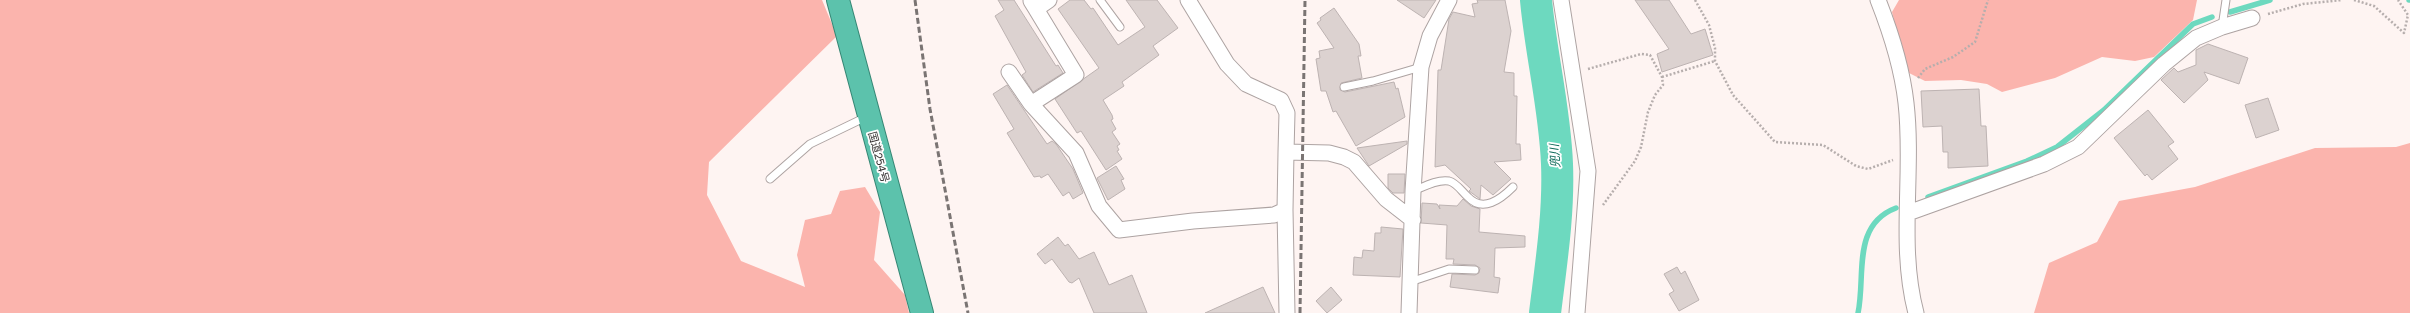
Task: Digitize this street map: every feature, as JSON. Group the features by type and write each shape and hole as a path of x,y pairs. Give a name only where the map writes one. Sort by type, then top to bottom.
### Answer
{"highway":[{"name":"国道254号","path":"838,0 922,313"}],"street":[{"path":"1031,104 1076,75 1033,4 1049,0"},
{"path":"1188,0 1227,64 1246,84 1281,100 1287,113 1285,210 1287,313"},
{"path":"1409,313 1413,191 1421,67 1430,36 1449,0"},
{"path":"1561,0 1572,74 1584,136 1588,171 1585,230 1577,313"},
{"path":"1878,0 1895,46 1905,96 1909,263 1916,313"},
{"path":"1908,213 2044,164 2078,147 2110,115 2196,38 2222,27 2252,18"},
{"path":"1009,72 1031,104 1076,153 1099,206 1119,230 1193,221 1274,215 1285,210"},
{"path":"1286,152 1328,153 1344,157 1354,162 1386,199 1413,220"}],"lane":[{"path":"1100,0 1120,27"},
{"path":"2222,27 2226,0"},
{"path":"1344,87 1373,81 1421,67"},
{"path":"770,179 810,144 868,116"},
{"path":"1413,191 1442,181 1450,182 1457,186 1469,199 1477,204 1484,205 1504,196 1513,187"},
{"path":"1410,282 1449,269 1475,270"}],"path":[{"path":"1695,0 1709,25 1715,48 1716,60 1733,95 1775,142 1823,145 1856,166 1868,169 1882,162 1907,156"},
{"path":"1905,96 1925,69 1953,57 1975,42 1988,0"},
{"path":"2252,18 2303,4 2342,0"},
{"path":"2354,0 2374,6 2404,33 2408,15 2398,0"},
{"path":"1572,74 1641,54 1650,55 1662,77 1663,85 1655,95 1648,112 1641,147 1635,161 1585,230"},
{"path":"1662,77 1716,60"}],"shaded area":[{"path":"0,0 822,0 837,36 709,162 707,195 741,261 805,287 797,255 805,220 831,214 840,191 865,187 880,212 874,260 905,295 909,313 0,313"},
{"path":"1899,0 2197,0 2193,20 2154,57 2135,61 2102,57 2055,78 2002,92 1987,84 1961,80 1925,81 1907,72 1892,12"},
{"path":"2410,143 2410,313 2034,313 2049,263 2097,242 2119,201 2195,187 2315,148 2396,147"}],"building":[{"path":"998,0 1014,0 1056,66 1058,65 1063,73 1033,92 1022,75 1026,72 995,16 1004,10"},
{"path":"1070,0 1084,0 1091,9 1093,8 1118,45 1145,27 1126,0 1157,0 1178,28 1153,46 1159,55 1122,82 1124,86 1103,100 1112,115 1113,119 1111,120 1116,129 1112,132 1120,144 1117,146 1119,150 1117,151 1122,159 1106,170 1081,131 1077,133 1055,99 1099,68 1058,9"},
{"path":"1397,0 1436,0 1424,18"},
{"path":"1477,0 1505,0 1511,31 1504,72 1514,73 1514,96 1517,96 1516,144 1520,144 1521,160 1494,162 1511,179 1493,195 1481,185 1480,199 1469,191 1471,189 1445,165 1435,167 1438,70 1441,70 1449,19 1453,12 1475,17 1472,4 1478,3"},
{"path":"1635,0 1669,0 1691,34 1705,29 1713,55 1662,72 1657,54 1669,49"},
{"path":"1334,8 1359,44 1361,56 1358,56 1362,78 1341,83 1340,90 1345,92 1394,82 1396,89 1398,88 1405,117 1356,146 1336,111 1333,112 1326,91 1321,91 1316,59 1320,58 1319,51 1334,48 1317,23 1321,20 1320,18"},
{"path":"2208,44 2248,58 2239,84 2204,72 2208,80 2184,103 2161,80 2174,68 2178,72 2196,65 2196,50"},
{"path":"1007,85 1047,144 1052,141 1056,144 1073,169 1083,193 1073,199 1069,192 1063,196 1048,174 1041,178 1040,176 1034,177 1007,133 1014,129 993,94"},
{"path":"1979,89 1981,126 1986,126 1988,166 1948,168 1948,152 1943,152 1942,126 1923,127 1921,91"},
{"path":"2268,98 2279,130 2256,138 2245,105"},
{"path":"2148,110 2174,142 2168,146 2178,159 2152,180 2147,174 2145,176 2114,138"},
{"path":"1407,141 1407,144 1369,166 1357,148"},
{"path":"1116,166 1124,179 1121,180 1125,189 1108,200 1097,178"},
{"path":"1388,174 1405,174 1404,193 1393,193 1388,188"},
{"path":"1463,199 1471,206 1480,209 1479,232 1525,236 1525,247 1495,248 1494,277 1500,278 1498,293 1450,287 1452,274 1475,275 1479,273 1480,268 1475,265 1453,264 1454,259 1446,259 1447,225 1421,223 1422,203 1437,204 1440,209 1439,205 1457,206"},
{"path":"1381,227 1403,229 1400,277 1353,275 1354,257 1362,258 1363,250 1374,251 1375,233 1381,233"},
{"path":"1058,237 1065,246 1068,244 1079,259 1094,252 1109,285 1132,275 1147,313 1094,313 1079,278 1072,283 1069,282 1052,259 1045,264 1037,254"},
{"path":"1677,267 1681,274 1685,271 1699,300 1679,311 1669,294 1674,291 1664,274"},
{"path":"1263,287 1275,313 1205,313"},
{"path":"1331,287 1342,300 1327,313 1316,301"}],"waterway":[{"name":"兜川","path":"1536,0 1554,123 1557,164 1556,220 1545,313"},
{"path":"2230,12 2270,0"},
{"path":"1928,197 2027,161 2057,147 2104,110 2193,24 2212,17"},
{"path":"1858,313 1863,253 1866,239 1872,226 1882,216 1896,208"}],"railway":[{"path":"915,0 930,109 968,313"},
{"path":"1300,313 1305,0"}]}
